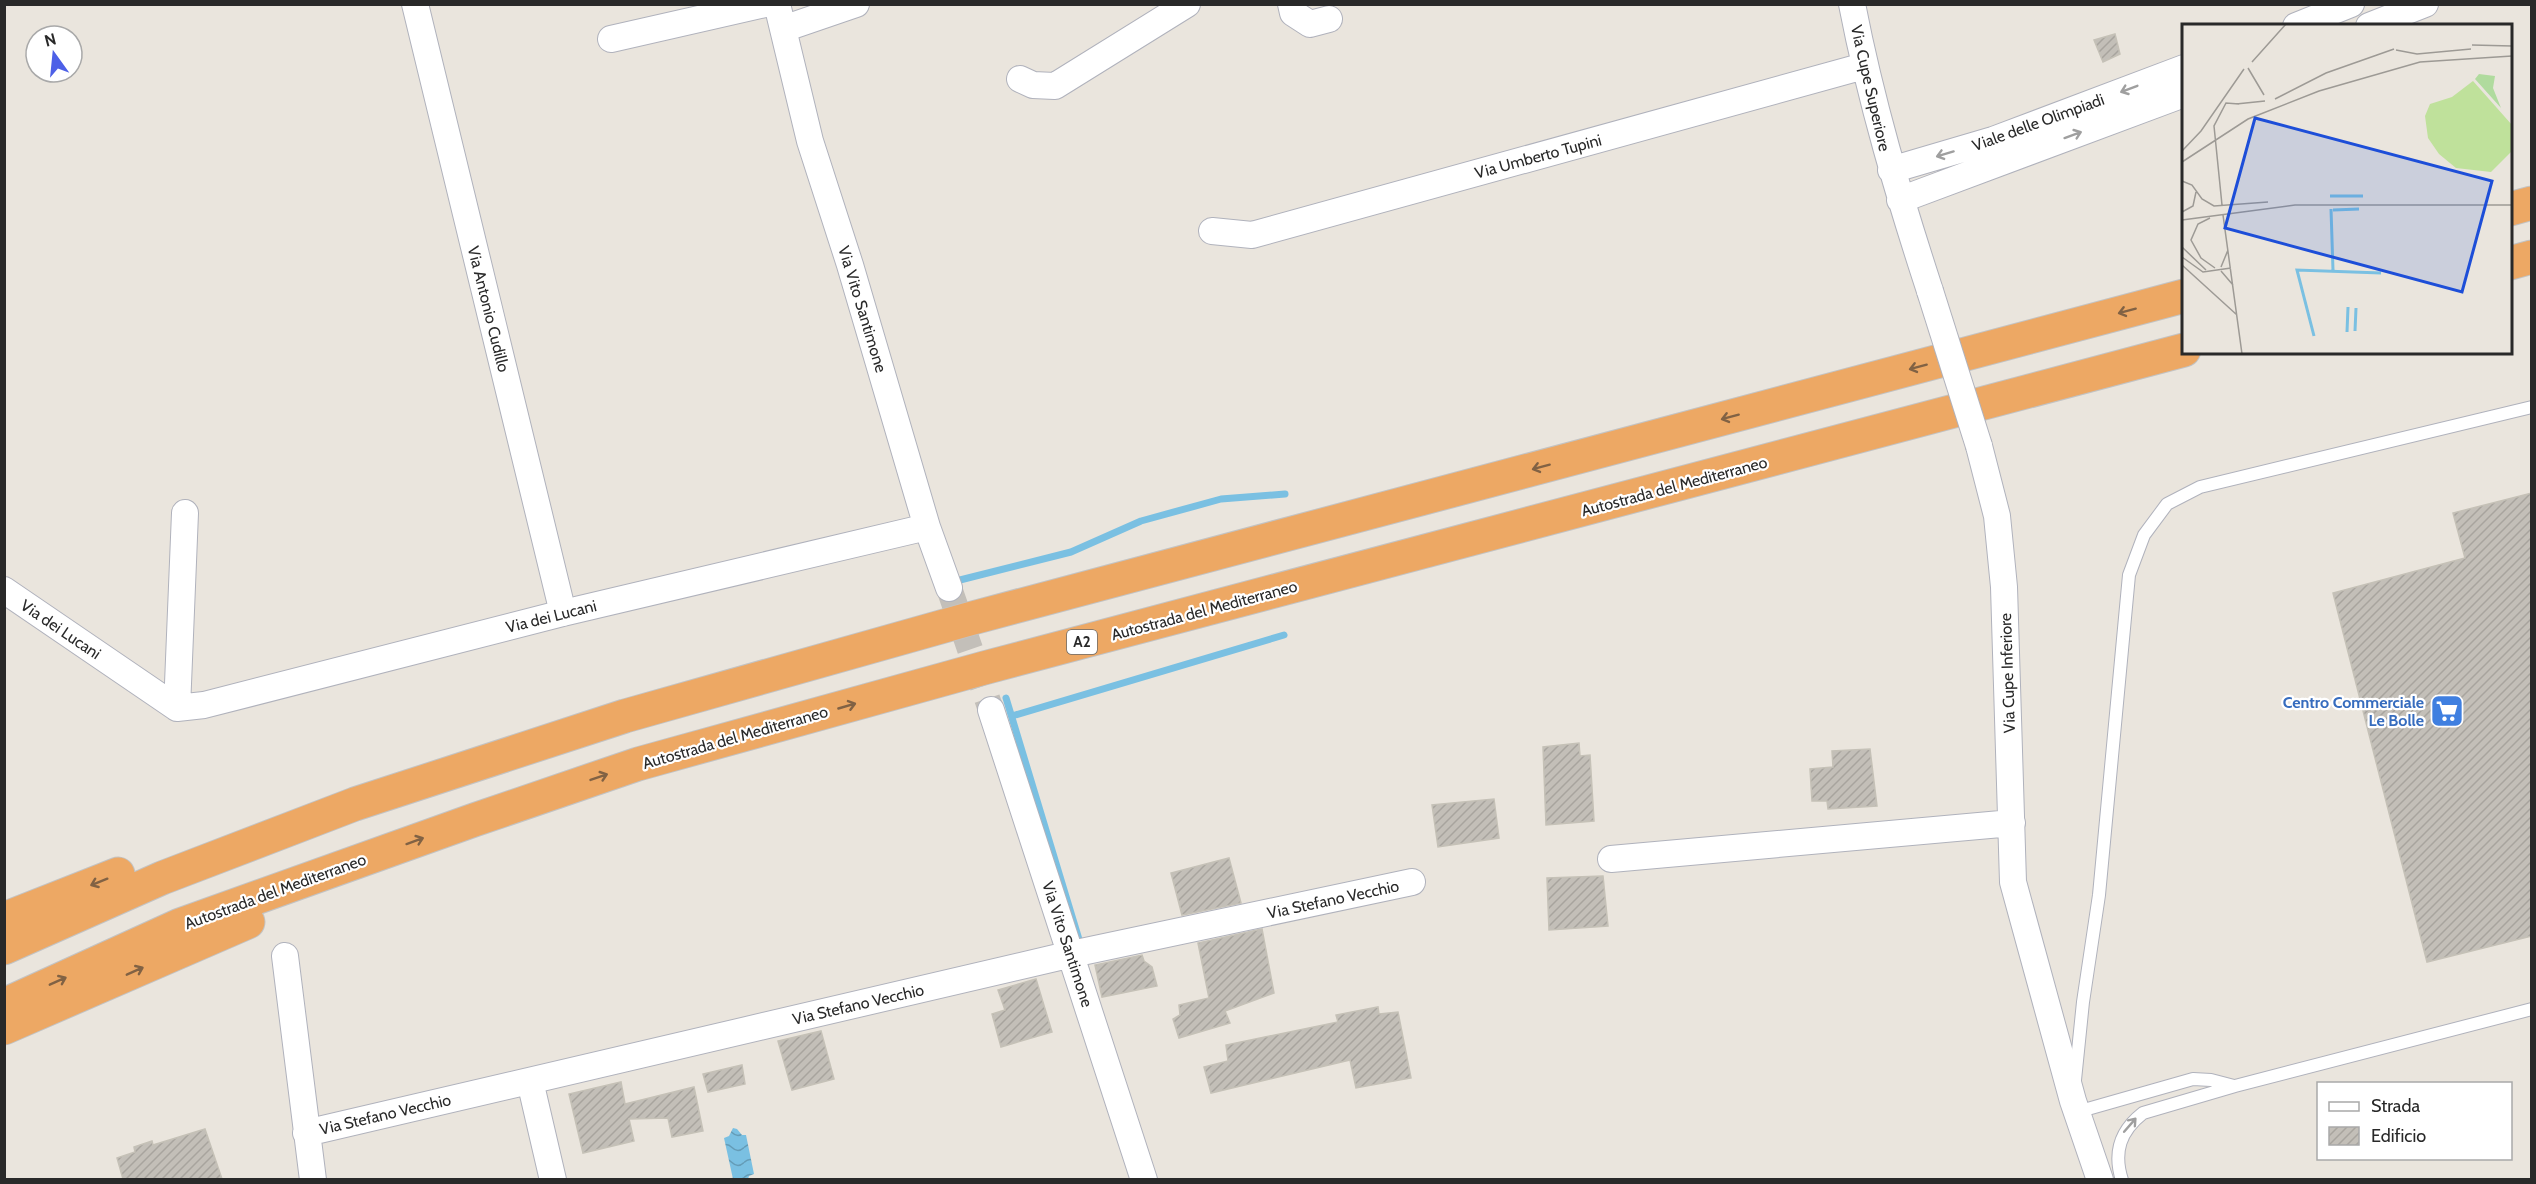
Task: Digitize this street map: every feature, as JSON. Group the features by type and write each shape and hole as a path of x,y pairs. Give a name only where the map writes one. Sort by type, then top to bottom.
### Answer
{"highway":[{"path":"2512,209 2532,203"},
{"path":"2512,262 2532,257"},
{"path":"4,948 162,878 355,804 624,716 957,622 2182,297"},
{"name":"Autostrada del Mediterraneo","path":"4,1005 180,925 638,764 984,668 2182,351"},
{"path":"4,920 256,820 355,804"},
{"path":"4,1028 300,899 367,858"}],"street":[{"name":"Via Antonio Cudillo","path":"415,4 562,613"},
{"path":"611,39 765,4"},
{"name":"Via Vito Santimone","path":"856,4 780,17 810,141 850,265 927,527 949,588"},
{"path":"1020,79 1033,85 1055,86 1187,4"},
{"path":"1291,4 1293,13 1310,24 1329,19"},
{"name":"Via Cupe Superiore","path":"1852,4 1864,66 1891,170"},
{"path":"2301,24 2351,4"},
{"path":"2374,24 2425,4"},
{"name":"Via Umberto Tupini","path":"1212,231 1252,235 1864,66"},
{"name":"Viale delle Olimpiadi","path":"1891,170 1993,140 2182,69"},
{"name":"Viale delle Olimpiadi","path":"1900,200 2038,160 2182,95"},
{"name":"Via Cupe Inferiore","path":"1891,170 1979,446 1997,516 2004,587 2013,882 2075,1106 2100,1179"},
{"path":"177,708 185,513"},
{"name":"Via dei Lucani","path":"4,590 177,708 204,705 562,613 927,527"},
{"name":"Via Vito Santimone","path":"991,710 1144,1179"},
{"path":"1611,860 2012,823"},
{"name":"Via Stefano Vecchio","path":"306,1133 1072,954 1412,882"},
{"path":"285,956 313,1179"},
{"path":"530,1081 553,1179"}],"lane":[{"path":"2235,1086 2211,1080 2193,1079 2075,1106 2083,1002 2099,895 2129,575 2144,535 2167,504 2200,487 2532,407"},
{"path":"2122,1179 2117,1164 2118,1143 2133,1120 2143,1113 2235,1086 2532,1010"}],"water":[{"path":"733,1128 742,1135 746,1135 754,1174 748,1179 733,1179 724,1138 729,1136"}],"building":[{"path":"2115,34 2120,54 2103,62 2094,40"},
{"name":"Centro Commerciale Le Bolle","path":"2532,493 2532,936 2427,962 2333,593 2465,558 2453,513"},
{"path":"1579,743 1580,756 1590,755 1594,821 1546,825 1543,747"},
{"path":"1870,749 1877,806 1828,809 1827,801 1812,801 1810,769 1833,767 1832,751"},
{"path":"1494,799 1499,838 1438,847 1432,805"},
{"path":"1229,858 1241,903 1182,915 1171,873"},
{"path":"1603,876 1608,926 1549,930 1547,878"},
{"path":"1262,929 1274,993 1225,1011 1230,1023 1179,1038 1173,1019 1180,1015 1179,1005 1209,998 1198,943"},
{"path":"1142,955 1144,961 1152,967 1157,986 1102,997 1095,965"},
{"path":"1036,979 1052,1032 1001,1047 992,1014 1005,1010 998,990"},
{"path":"1378,1007 1379,1014 1398,1012 1411,1078 1356,1088 1350,1060 1211,1093 1204,1067 1228,1061 1226,1045 1338,1022 1336,1015"},
{"path":"821,1031 834,1079 792,1090 778,1041"},
{"path":"742,1065 745,1084 708,1092 703,1074"},
{"path":"621,1082 625,1104 694,1087 703,1131 672,1137 668,1118 629,1119 634,1141 583,1153 569,1094"},
{"path":"205,1129 222,1179 123,1179 117,1158 135,1152 134,1147 152,1141 153,1145"}],"waterway":[{"path":"960,580 1071,552 1141,521 1221,499 1285,494"},
{"path":"1012,716 1284,635"},
{"path":"1006,698 1081,946"}],"tunnel":[{"path":"949,588 991,710"}],"place":[{"name":"Centro Commerciale Le Bolle","path":"2447,711"}]}
